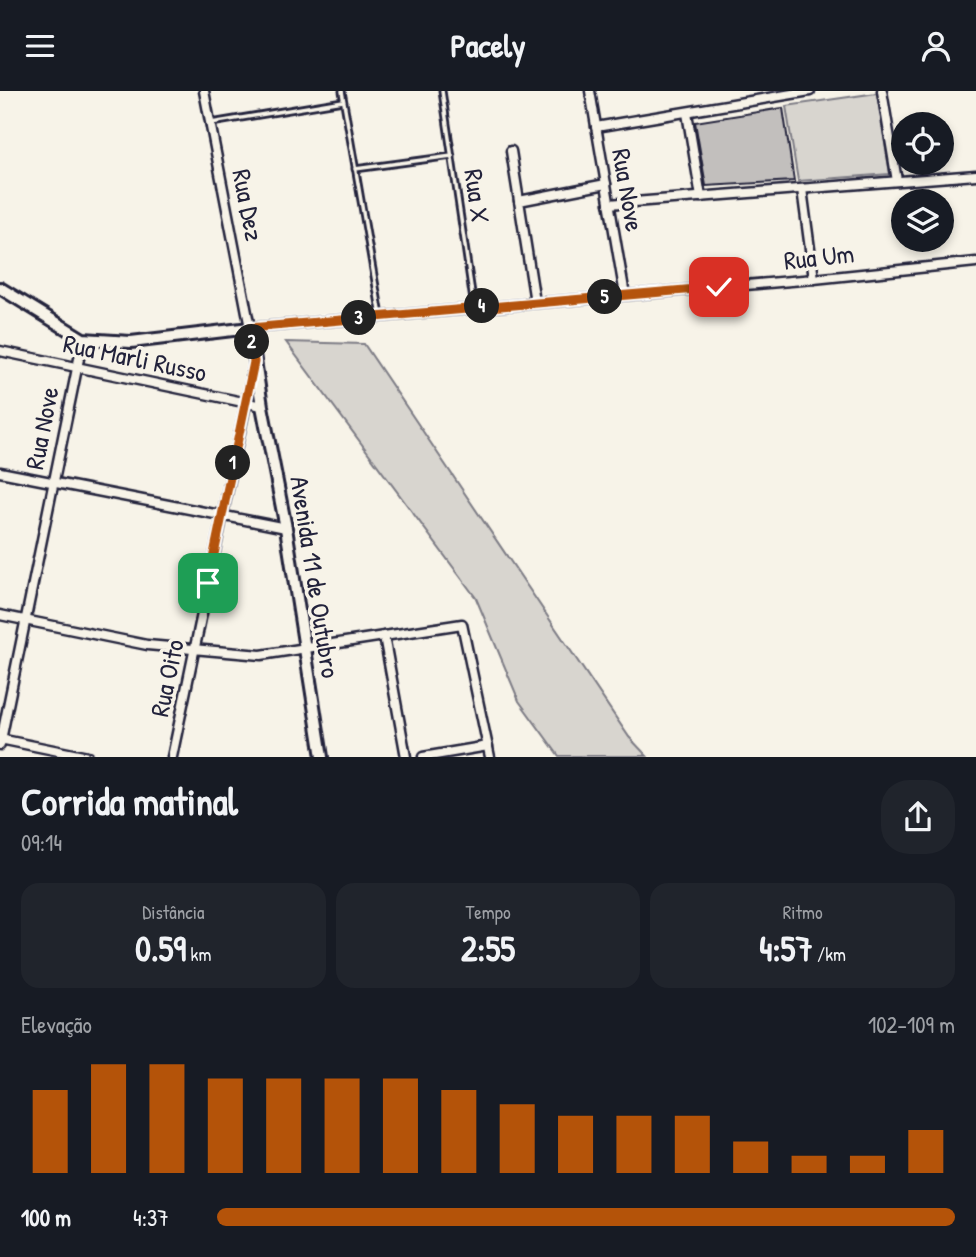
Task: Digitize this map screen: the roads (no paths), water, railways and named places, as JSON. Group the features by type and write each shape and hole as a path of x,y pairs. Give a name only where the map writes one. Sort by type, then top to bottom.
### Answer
{"street":[{"name":"Rua Dez","path":"204,91 250,328"},
{"name":"Rua Nove","path":"590,91 625,295"},
{"path":"596,127 687,113 783,93 810,91"},
{"path":"882,91 897,181"},
{"path":"687,113 701,197"},
{"path":"511,151 535,302"},
{"path":"609,204 976,175"},
{"path":"519,201 606,184"},
{"path":"802,189 814,279"},
{"name":"Rua Um","path":"250,328 814,279 976,262"},
{"path":"0,288 83,339 131,342 250,328"},
{"name":"Avenida 11 de Outubro","path":"250,328 286,528 322,757"},
{"name":"Rua Nove","path":"0,741 83,339"},
{"name":"Rua Marli Russo","path":"0,351 262,406"},
{"name":"Rua Oito","path":"172,757 254,362"},
{"path":"0,472 286,528"},
{"path":"0,615 147,645 261,655 462,624 490,757"},
{"path":"384,636 406,757"},
{"path":"0,741 88,757"},
{"path":"423,757 488,746"}],"lane":[{"path":"342,91 381,316"},
{"name":"Rua X","path":"442,91 474,307"},
{"path":"210,124 343,101"},
{"path":"355,169 452,156"}]}
